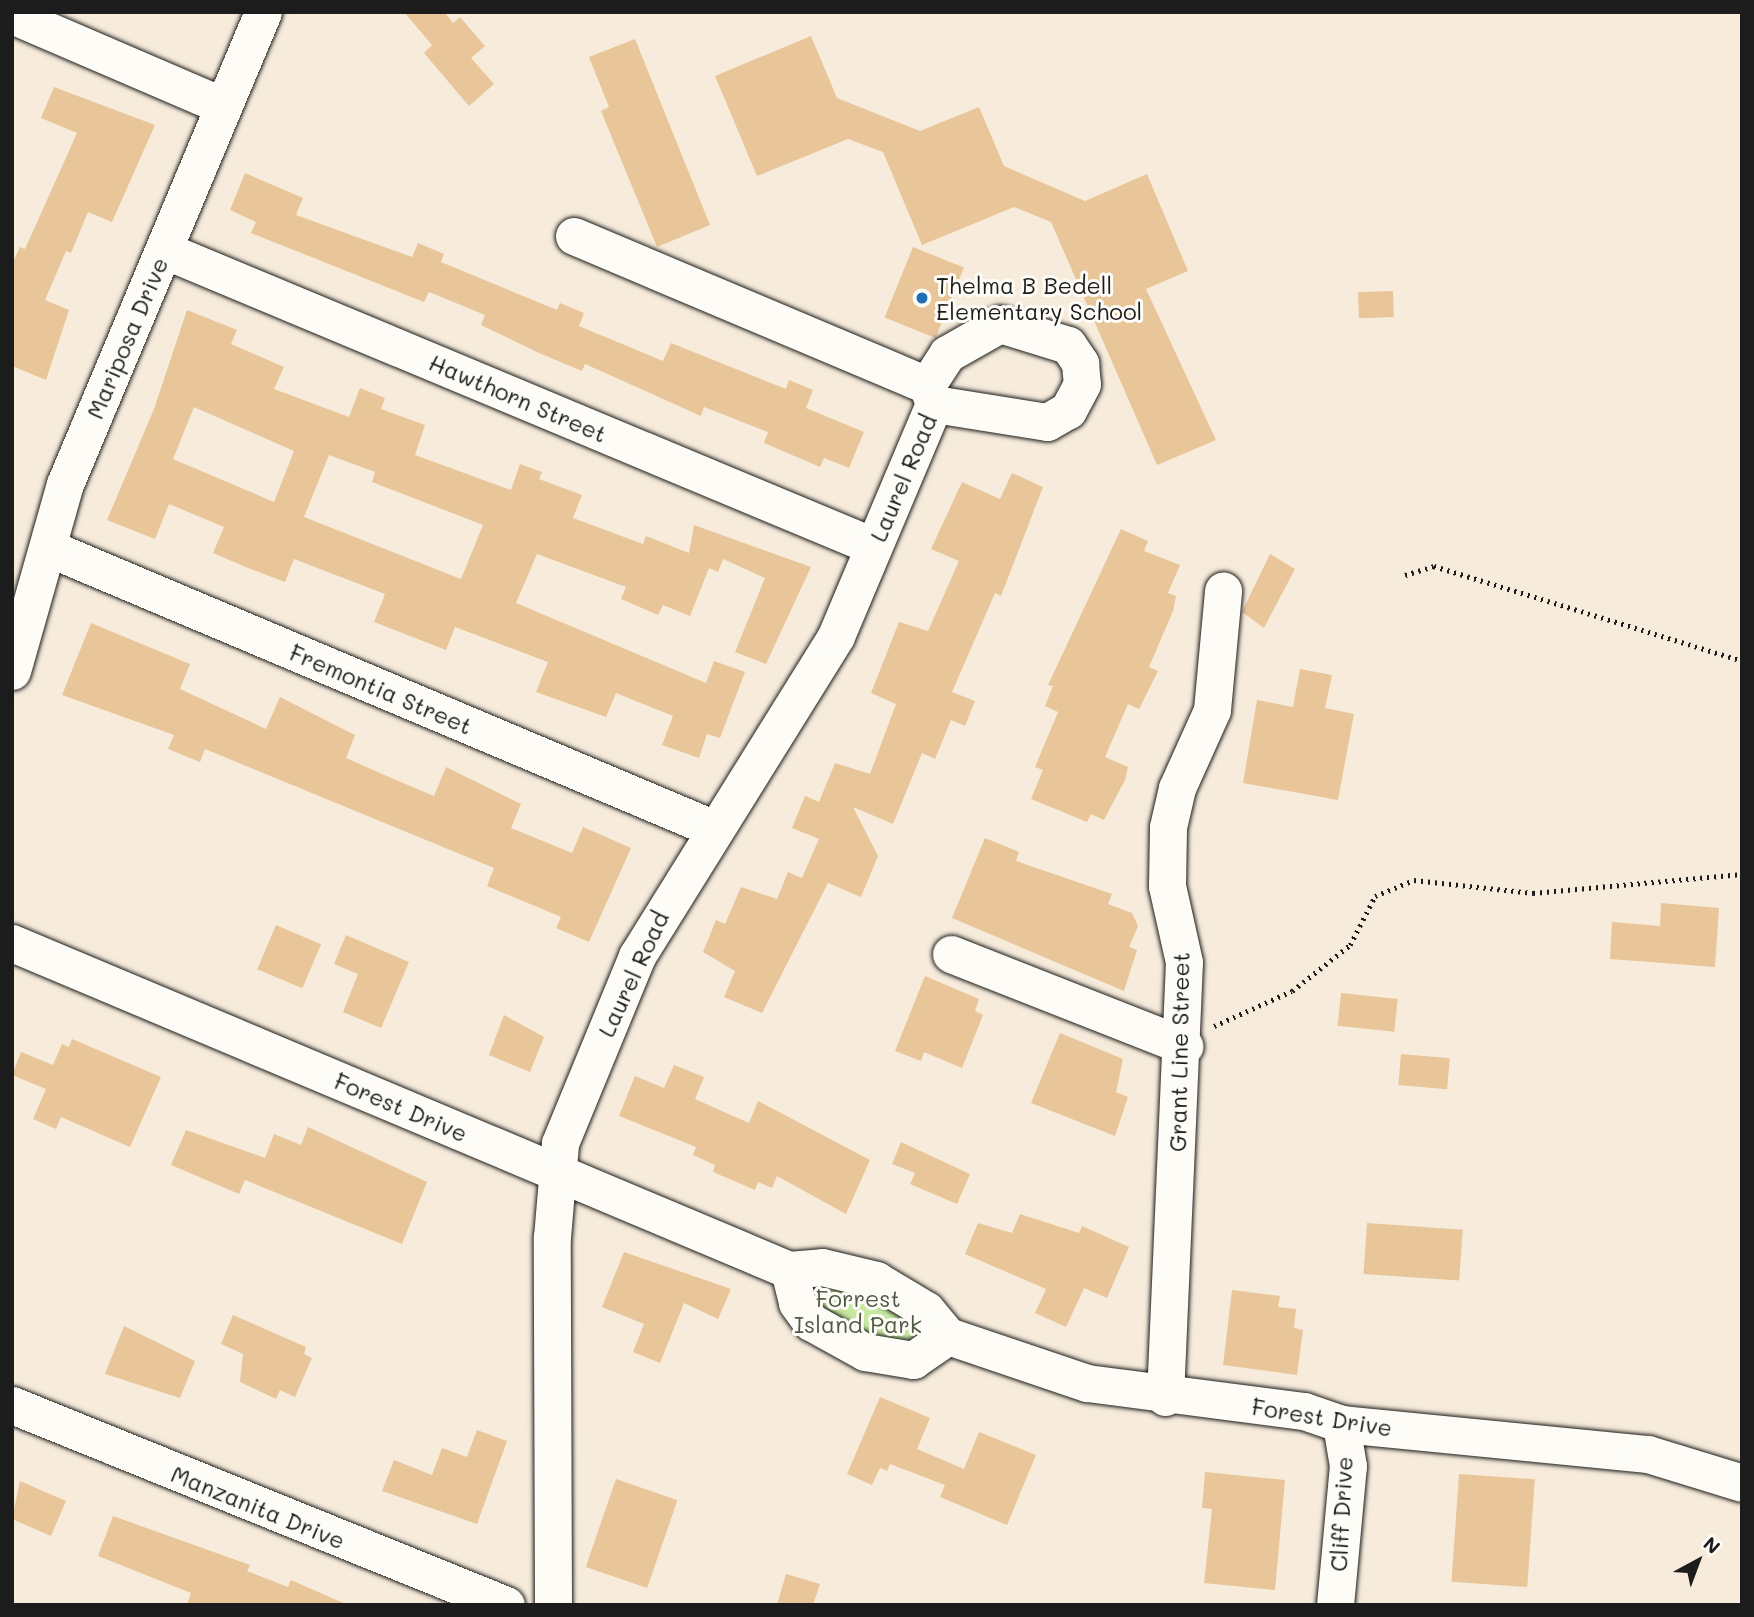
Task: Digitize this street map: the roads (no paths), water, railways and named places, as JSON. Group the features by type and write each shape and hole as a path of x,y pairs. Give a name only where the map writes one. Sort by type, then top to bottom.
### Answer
{"street":[{"name":"Mariposa Drive","path":"12,671 51,550 65,484 263,12"},
{"path":"12,15 223,106"},
{"name":"Laurel Road","path":"553,1605 556,1171 560,1143 637,956 712,828 811,683 873,546 931,395 574,236"},
{"name":"Hawthorn Street","path":"164,250 873,546"},
{"name":"Fremontia Street","path":"51,550 712,828"},
{"name":"Grant Line Street","path":"1165,1398 1184,1046 1184,962 1167,886 1168,827 1177,788 1212,710 1223,591"},
{"name":"Forest Drive","path":"12,943 789,1270 822,1267 876,1280 926,1310 948,1336 1087,1383 1165,1398 1304,1410 1341,1424 1648,1454 1742,1483"},
{"path":"951,954 1184,1046"},
{"path":"789,1270 797,1303 811,1322 865,1352 913,1360 948,1336"},
{"name":"Manzanita Drive","path":"12,1405 506,1605"},
{"name":"Cliff Drive","path":"1335,1605 1348,1466 1341,1424"}],"place":[{"name":"Thelma B Bedell Elementary School","path":"922,298"}],"park label":[{"name":"Forrest Island Park","path":"858,1311"}]}
